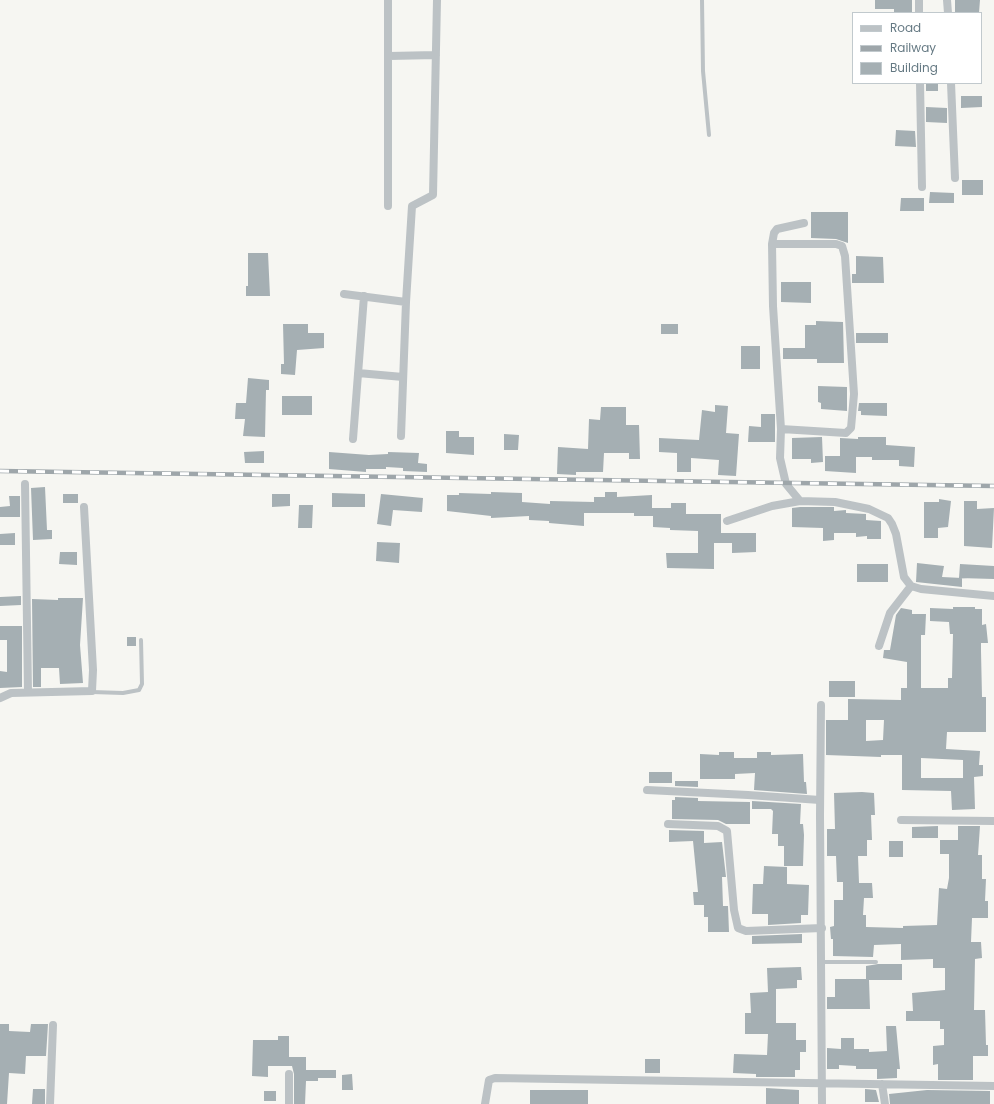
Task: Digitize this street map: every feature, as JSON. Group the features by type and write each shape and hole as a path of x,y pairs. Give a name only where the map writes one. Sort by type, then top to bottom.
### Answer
{"street":[{"path":"388,0 388,206"},
{"path":"401,436 406,302 412,206 433,195 437,0"},
{"path":"919,0 919,12"},
{"path":"948,0 948,12"},
{"path":"389,56 436,55"},
{"path":"920,84 922,187"},
{"path":"951,84 955,178"},
{"path":"800,501 786,484 780,458 781,429 773,306 772,244 774,233 777,229 804,222"},
{"path":"772,244 836,244 842,246 845,256 854,394 851,428 846,433 781,429"},
{"path":"344,294 406,302"},
{"path":"353,439 364,296"},
{"path":"358,373 403,377"},
{"path":"25,484 28,692"},
{"path":"727,521 772,506 800,501 842,504 878,512 888,518 896,534 904,577 911,586 921,589 994,596"},
{"path":"0,698 11,693 90,692 93,686 84,507"},
{"path":"878,646 890,613 911,586"},
{"path":"821,705 820,800 822,1104"},
{"path":"647,790 820,800"},
{"path":"900,820 994,821"},
{"path":"668,824 718,826 727,831 734,910 738,928 746,931 822,928"},
{"path":"50,1104 53,1024"},
{"path":"289,1074 289,1104"},
{"path":"485,1104 489,1080 495,1078 994,1086"},
{"path":"882,1084 885,1104"}],"lane":[{"path":"702,0 703,71 709,135"},
{"path":"90,692 123,693 139,690 142,684 141,640"},
{"path":"822,962 876,962"}],"building":[{"path":"875,0 912,0 912,12 894,12 894,9 875,9"},
{"path":"955,0 980,0 979,12 955,12"},
{"path":"926,84 938,84 938,91 926,91"},
{"path":"961,96 982,96 982,107 961,108"},
{"path":"926,107 947,108 947,123 926,122"},
{"path":"896,130 915,131 916,147 895,146"},
{"path":"962,180 983,180 983,195 962,195"},
{"path":"930,192 954,193 954,203 929,203"},
{"path":"901,198 924,198 924,211 900,211"},
{"path":"811,212 848,212 848,243 836,239 811,238"},
{"path":"248,253 268,253 270,296 246,296 246,286 248,286"},
{"path":"856,256 883,257 884,283 852,283 852,274 856,274"},
{"path":"781,282 811,282 811,303 781,302"},
{"path":"816,321 843,322 844,363 817,363 817,359 783,359 783,348 805,348 805,325 816,325"},
{"path":"283,324 308,324 308,333 324,333 324,348 297,350 295,375 281,374 281,364 284,364"},
{"path":"661,324 678,324 678,334 661,334"},
{"path":"856,333 888,333 888,343 856,343"},
{"path":"741,346 760,346 760,369 741,369"},
{"path":"248,378 269,380 269,390 266,390 265,437 243,436 245,419 235,419 236,403 246,403"},
{"path":"818,386 847,387 847,411 821,409 821,403 818,402"},
{"path":"282,396 312,396 312,415 282,415"},
{"path":"859,403 887,403 887,416 861,415 861,411 858,411"},
{"path":"715,405 728,406 726,433 739,434 736,476 718,475 719,460 691,458 691,472 677,472 677,453 659,452 659,438 699,440 702,410 715,412"},
{"path":"601,407 626,407 626,425 639,425 640,459 629,459 629,453 604,453 603,472 576,472 576,475 557,474 558,447 588,449 589,419 600,420"},
{"path":"761,414 775,414 775,442 748,442 749,426 761,427"},
{"path":"446,431 459,431 459,437 474,437 474,455 446,453"},
{"path":"504,434 519,435 518,450 504,450"},
{"path":"822,437 823,462 811,463 811,459 792,459 792,438"},
{"path":"858,437 886,437 886,445 915,447 914,467 899,466 899,460 872,460 872,457 856,457 856,473 825,471 825,456 840,456 840,438 858,439"},
{"path":"264,451 264,463 245,463 244,452"},
{"path":"329,452 369,455 388,454 388,452 419,453 418,463 427,464 427,472 403,471 403,468 386,467 386,469 366,469 366,472 329,469"},
{"path":"45,487 47,530 52,530 52,539 33,540 31,488"},
{"path":"491,492 522,493 522,502 550,504 550,501 594,502 594,497 605,497 605,492 617,492 617,497 652,495 652,508 671,508 671,503 686,503 686,514 721,514 721,533 756,533 756,552 732,553 732,543 714,543 714,569 667,568 666,553 698,553 698,531 670,530 670,528 653,527 653,516 634,516 634,513 584,513 584,526 529,520 529,516 491,518 491,516 447,511 447,495 459,495 459,493 491,494"},
{"path":"332,493 365,494 365,507 332,507"},
{"path":"63,494 78,494 78,503 63,503"},
{"path":"272,494 290,494 290,506 272,507"},
{"path":"381,494 423,498 422,512 393,510 391,526 377,524"},
{"path":"9,496 20,496 20,517 0,517 0,507 10,506"},
{"path":"939,499 951,501 948,527 938,528 938,538 924,538 924,502 939,502"},
{"path":"964,501 977,501 977,509 994,508 992,548 964,546"},
{"path":"299,505 313,505 312,528 298,528"},
{"path":"834,507 834,511 846,510 846,513 866,514 866,520 881,521 881,539 867,539 867,536 856,537 856,533 834,533 834,540 823,541 823,528 792,527 792,508"},
{"path":"15,533 15,545 0,545 0,534"},
{"path":"377,542 400,543 399,563 376,561"},
{"path":"60,552 77,552 77,565 59,564"},
{"path":"917,563 944,566 942,577 962,578 962,587 916,582"},
{"path":"857,564 888,564 888,582 857,582"},
{"path":"960,564 994,566 994,579 959,578"},
{"path":"21,596 21,605 0,606 0,597"},
{"path":"58,598 83,598 80,645 83,683 60,684 59,668 41,668 41,687 33,687 32,599 58,600"},
{"path":"953,607 975,607 975,609 982,609 982,625 986,624 988,643 981,643 981,651 982,697 986,697 986,732 947,732 946,749 980,751 979,765 983,765 983,776 974,777 975,809 952,810 951,791 902,790 902,755 881,755 881,757 826,755 826,720 848,720 848,699 901,700 901,688 907,688 907,662 883,658 884,650 890,650 896,615 901,608 912,610 912,614 926,614 925,635 921,635 921,688 948,688 948,678 952,678 953,634 950,634 949,622 930,621 930,608 953,609","holes":["866,720 884,720 883,740 866,741","921,758 963,760 963,778 921,778"]},
{"path":"0,626 22,626 22,687 0,688 0,671 7,672 7,640 0,640"},
{"path":"127,637 136,637 136,646 127,646"},
{"path":"829,681 855,681 855,697 829,697"},
{"path":"719,752 734,752 734,758 757,758 757,752 771,752 771,755 803,754 804,782 806,782 807,794 754,790 755,773 735,774 735,779 700,779 700,754 719,755"},
{"path":"649,772 672,772 672,783 649,783"},
{"path":"675,781 698,781 698,787 675,786"},
{"path":"834,793 874,793 875,815 871,815 872,840 867,840 867,856 858,856 859,883 872,883 873,898 864,898 863,915 866,915 866,927 903,928 903,926 937,925 939,888 947,889 949,878 949,854 940,854 940,840 958,840 958,826 980,826 978,855 982,855 982,879 986,879 985,901 988,901 988,918 972,918 971,942 981,942 982,958 975,959 974,1010 985,1010 986,1045 988,1045 988,1056 973,1056 973,1080 938,1080 938,1064 933,1065 933,1046 944,1045 944,1029 940,1029 940,1021 906,1021 906,1011 913,1011 912,993 945,990 945,968 933,968 933,959 901,960 901,944 874,945 873,957 833,956 833,939 831,939 830,927 834,926 834,900 843,900 843,882 837,882 836,856 827,856 827,829 835,829"},
{"path":"675,797 698,798 698,801 750,802 750,824 726,824 718,820 672,819 672,800 675,800"},
{"path":"752,801 801,804 800,824 803,824 804,835 803,866 784,866 784,846 778,846 778,834 772,834 773,811 771,809 752,809"},
{"path":"938,826 938,838 912,838 912,827"},
{"path":"669,830 704,831 704,843 722,842 726,877 722,877 723,906 728,906 729,932 708,932 708,917 704,917 704,905 694,905 693,892 698,892 693,841 669,842"},
{"path":"889,841 903,841 903,857 889,857"},
{"path":"764,866 787,867 787,884 809,885 808,915 801,915 801,923 768,925 768,914 752,914 753,884 763,884"},
{"path":"802,934 802,943 752,944 752,936"},
{"path":"878,964 902,964 902,980 869,980 870,1009 827,1009 827,997 835,997 835,979 866,979 866,966"},
{"path":"801,967 802,980 797,980 797,988 776,989 776,1023 796,1023 796,1040 806,1040 806,1052 800,1052 800,1070 795,1070 795,1077 756,1077 756,1074 733,1073 734,1054 767,1055 768,1034 745,1034 745,1013 751,1013 750,993 768,992 767,968"},
{"path":"0,1024 9,1024 9,1031 30,1032 31,1024 48,1024 46,1056 26,1056 25,1074 9,1073 7,1104 0,1104"},
{"path":"886,1026 896,1026 900,1069 897,1069 897,1078 877,1079 877,1069 856,1069 856,1066 839,1065 839,1069 827,1069 827,1048 841,1049 841,1038 854,1038 854,1049 869,1049 869,1052 887,1051"},
{"path":"278,1036 289,1036 289,1057 306,1057 306,1070 336,1070 336,1078 318,1078 318,1081 306,1081 305,1104 294,1104 294,1074 292,1066 268,1066 268,1077 252,1076 253,1040 278,1040"},
{"path":"645,1059 660,1059 660,1073 645,1073"},
{"path":"352,1074 353,1090 342,1090 342,1075"},
{"path":"766,1088 799,1090 799,1104 766,1104"},
{"path":"33,1089 45,1089 45,1104 32,1104"},
{"path":"865,1089 876,1090 879,1102 865,1102"},
{"path":"530,1090 588,1090 588,1104 530,1104"},
{"path":"927,1090 990,1091 990,1104 890,1104 889,1094"},
{"path":"264,1091 276,1091 276,1101 264,1101"}],"railway":[{"path":"0,471 994,486"}]}
